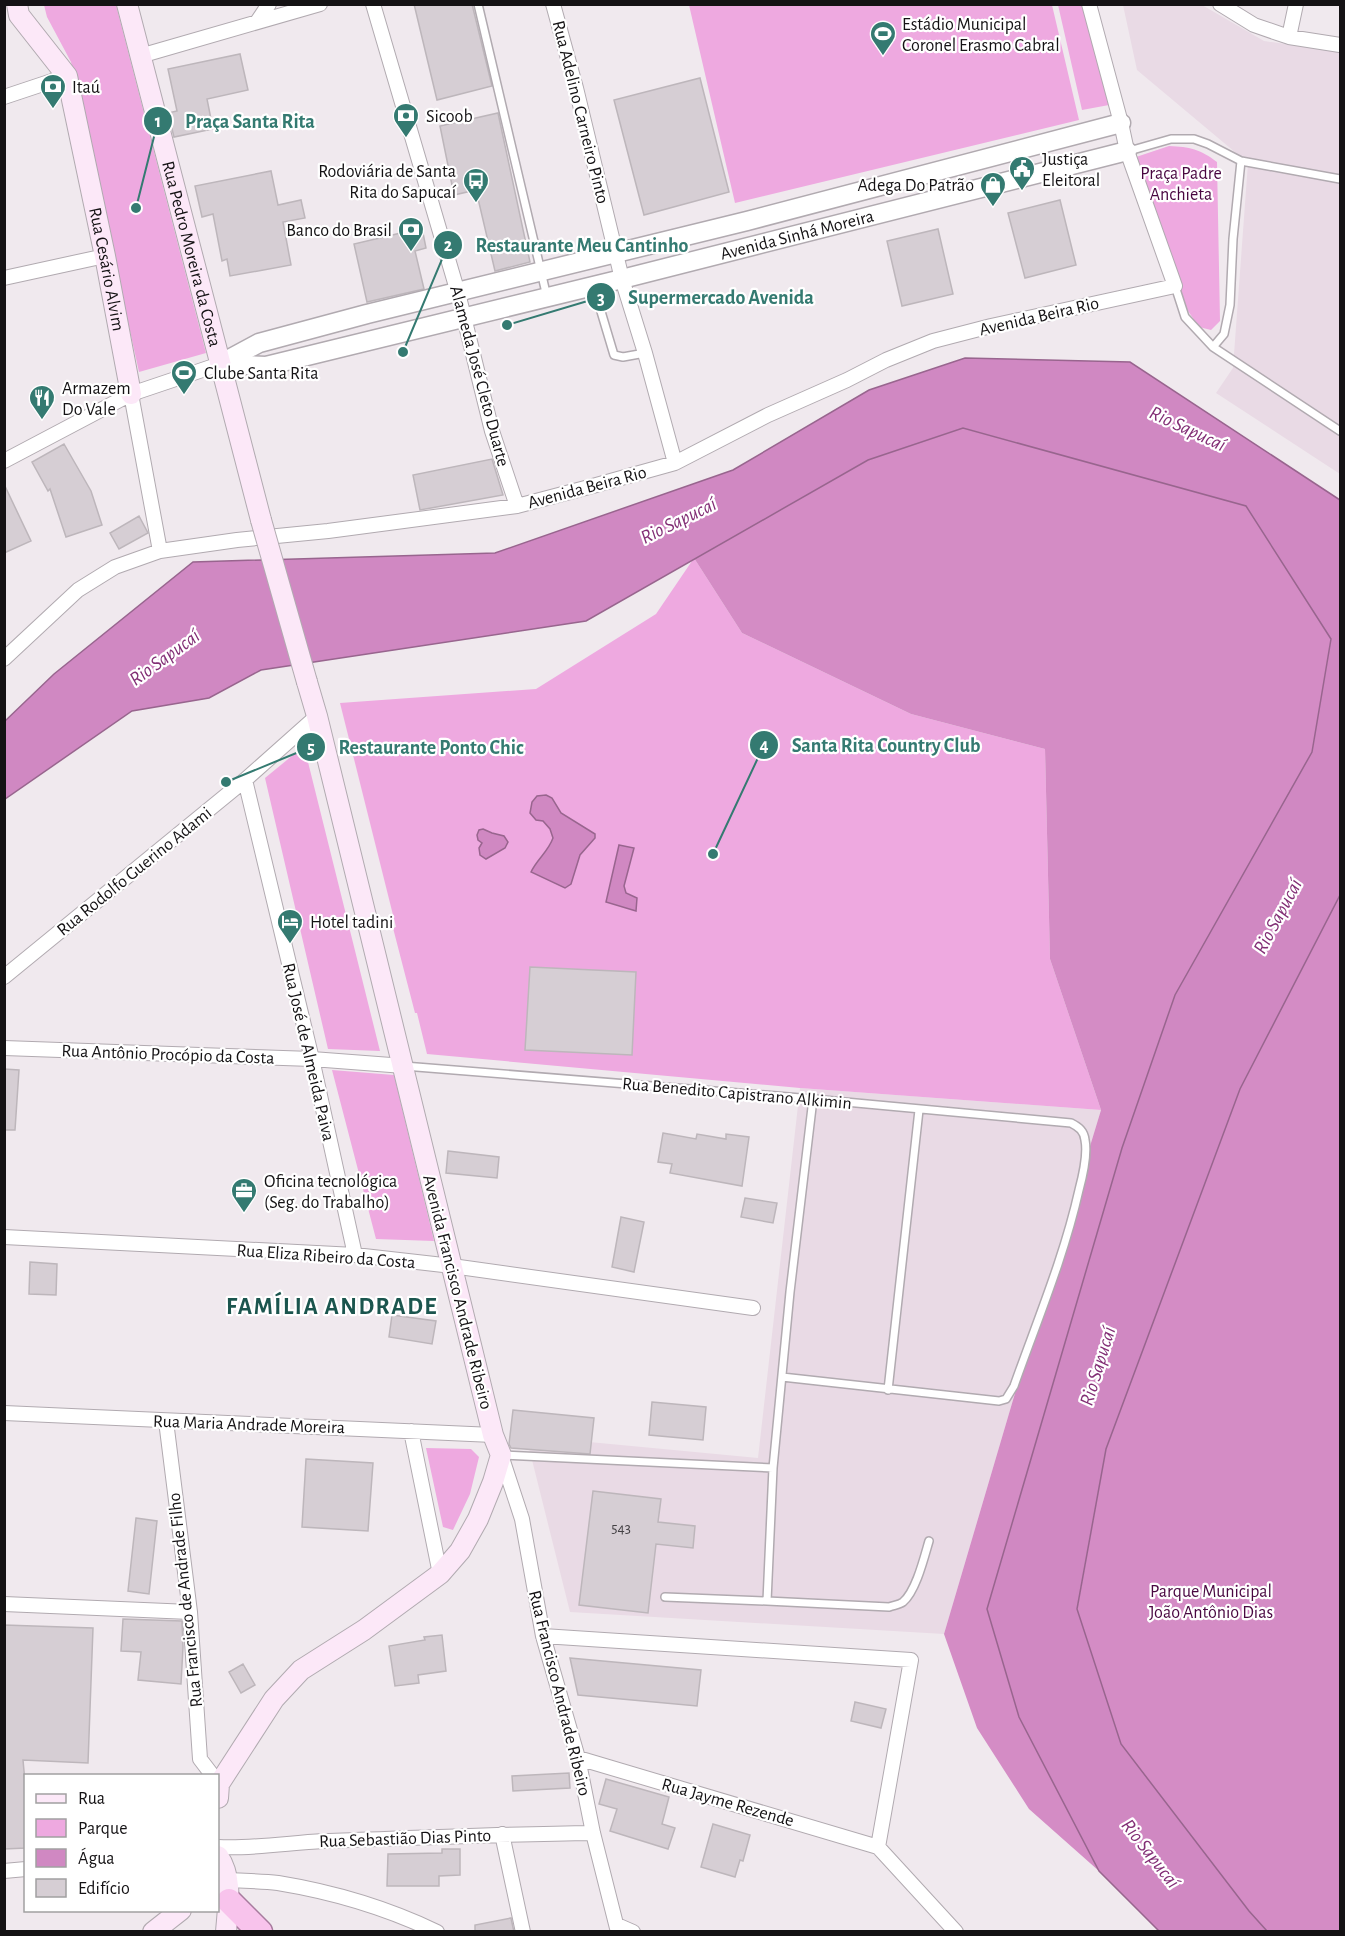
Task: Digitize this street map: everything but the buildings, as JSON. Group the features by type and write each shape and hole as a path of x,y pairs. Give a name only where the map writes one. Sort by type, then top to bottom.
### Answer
{"highway":[{"path":"228,1890 260,1932"}],"main road":[{"name":"Rua Cesário Alvim","path":"17,4 19,15 67,76 131,394"},
{"name":"Rua Pedro Moreira da Costa","path":"127,4 261,520"},
{"name":"Avenida Francisco Andrade Ribeiro","path":"261,520 317,716 493,1436 501,1455"},
{"path":"219,1782 274,1699 301,1671 364,1630 440,1574 460,1551 478,1519 501,1455"},
{"path":"219,1857 225,1866 228,1890 226,1932"},
{"path":"153,1932 180,1912"}],"street":[{"path":"256,22 269,4"},
{"path":"140,56 320,4"},
{"name":"Alameda José Cleto Duarte","path":"373,4 458,293 492,431 517,506"},
{"name":"Rua Adelino Carneiro Pinto","path":"553,4 576,88 622,279 645,352 675,463"},
{"path":"1089,4 1121,123 1126,152 1175,286"},
{"path":"1220,4 1254,25 1289,37 1341,45"},
{"path":"1289,37 1296,4"},
{"path":"4,98 67,76"},
{"name":"Avenida Sinhá Moreira","path":"220,364 259,343 367,314 747,221 1121,123"},
{"name":"Avenida Sinhá Moreira","path":"220,364 266,366 547,298 1126,152"},
{"path":"747,221 754,246"},
{"path":"4,278 105,256"},
{"name":"Avenida Beira Rio","path":"4,660 78,590 114,567 160,551 517,506 675,463 768,415 886,360 933,341 1175,286"},
{"path":"4,461 131,394 220,364"},
{"name":"Rua Cesário Alvim","path":"131,394 160,551"},
{"name":"Rua Rodolfo Guerino Adami","path":"4,977 245,780 317,716"},
{"name":"Rua José de Almeida Paiva","path":"245,780 312,1059 355,1255"},
{"name":"Rua Antônio Procópio da Costa","path":"4,1048 312,1059 404,1066"},
{"name":"Rua Eliza Ribeiro da Costa","path":"4,1237 355,1255 452,1266 753,1308"},
{"name":"Rua Maria Andrade Moreira","path":"4,1413 493,1436"},
{"name":"Rua Francisco de Andrade Filho","path":"166,1421 190,1612 200,1759 210,1774"},
{"path":"411,1431 440,1574"},
{"name":"Rua Francisco Andrade Ribeiro","path":"501,1455 522,1519 543,1636 578,1758 593,1833 617,1928"},
{"path":"4,1604 190,1612"},
{"path":"543,1636 911,1660 878,1847 956,1932"},
{"name":"Rua Jayme Rezende","path":"578,1758 878,1847"},
{"name":"Rua Sebastião Dias Pinto","path":"219,1847 502,1834 593,1833"},
{"path":"502,1834 523,1932"},
{"path":"4,1871 24,1869"},
{"path":"228,1890 277,1883 380,1908 437,1932"},
{"path":"617,1928 633,1932"}],"lane":[{"path":"478,4 547,298"},
{"path":"1126,152 1171,139 1194,139 1241,161 1341,178"},
{"path":"1213,347 1224,334 1230,305 1233,240 1241,161"},
{"path":"594,285 614,355 623,357 645,352"},
{"path":"1175,286 1185,317 1213,347 1341,431"},
{"name":"Rua Benedito Capistrano Alkimin","path":"404,1066 813,1099 1071,1124 1079,1127 1086,1142 1080,1185 1066,1239 1011,1392 1006,1399 999,1401 888,1390"},
{"path":"767,1601 773,1468 813,1099"},
{"path":"782,1377 888,1390 920,1110"},
{"path":"501,1455 773,1468"},
{"path":"665,1597 889,1607 901,1604 908,1597 929,1541"}],"shaded area":[{"path":"1123,5 1202,5 1264,41 1340,52 1340,474 1216,393 1233,368 1248,163 1137,70"},
{"path":"800,1088 1101,1110 944,1634 570,1612 526,1436 758,1458"}],"green space":[{"path":"44,5 116,5 206,353 139,372 71,62 47,17"},
{"name":"Estádio Municipal Coronel Erasmo Cabral","path":"689,5 1052,5 1079,120 735,203"},
{"path":"1058,5 1084,5 1109,105 1082,110"},
{"name":"Praça Padre Anchieta","path":"1169,146 1194,150 1217,162 1220,321 1211,330 1199,327 1177,295 1136,157"},
{"path":"963,428 1246,506 1331,639 1312,752 1175,995 1122,1148 1019,1717 1099,1871 1029,1809 977,1728 944,1634 1101,1110 1050,959 1045,749 911,714 742,633 694,558 868,460"},
{"path":"694,558 742,633 911,714 1045,749 1050,959 1101,1110 800,1088 427,1054 393,928 396,927 340,703 536,689 656,614"},
{"path":"304,746 380,1051 328,1049 265,778"},
{"name":"Parque Municipal João Antônio Dias","path":"1340,895 1340,1931 1267,1931 1249,1911 1121,1744 1077,1610 1106,1449 1240,1089"},
{"path":"332,1070 394,1075 434,1241 376,1239"},
{"path":"426,1448 471,1449 479,1457 470,1494 453,1530 443,1527"}],"water":[{"name":"Rio Sapucaí","path":"965,358 1130,362 1340,500 1340,895 1240,1089 1106,1449 1077,1609 1121,1744 1249,1911 1267,1931 1159,1931 1099,1871 1019,1717 987,1609 1122,1148 1175,995 1312,752 1331,639 1246,506 963,428 868,460 586,621 261,670 209,698 132,711 5,799 5,721 54,674 193,562 495,553 733,470 869,390"},
{"path":"546,795 552,798 561,813 595,834 595,838 580,855 571,884 565,888 531,872 553,838 550,829 543,821 536,820 530,813 532,802 537,796"},
{"path":"483,829 504,836 508,842 505,848 486,859 480,855 479,848 482,843 478,840 477,835 479,830"},
{"path":"619,845 634,848 624,886 626,893 637,898 636,911 606,902"}],"place":[{"name":"Estádio Municipal Coronel Erasmo Cabral","path":"883,57"},
{"name":"Itaú","path":"53,110"},
{"name":"Sicoob","path":"406,139"},
{"name":"Justiça Eleitoral","path":"1022,192"},
{"name":"Rodoviária de Santa Rita do Sapucaí","path":"476,204"},
{"name":"Praça Santa Rita","path":"136,208"},
{"name":"Adega Do Patrão","path":"993,208"},
{"name":"Banco do Brasil","path":"411,253"},
{"name":"Supermercado Avenida","path":"507,325"},
{"name":"Restaurante Meu Cantinho","path":"403,352"},
{"name":"Clube Santa Rita","path":"184,396"},
{"name":"Armazem Do Vale","path":"42,421"},
{"name":"Restaurante Ponto Chic","path":"226,782"},
{"name":"Santa Rita Country Club","path":"713,854"},
{"name":"Hotel tadini","path":"290,945"},
{"name":"Oficina tecnológica (Seg. do Trabalho)","path":"244,1214"}],"district":[{"name":"FAMÍLIA ANDRADE","path":"332,1306"}]}
